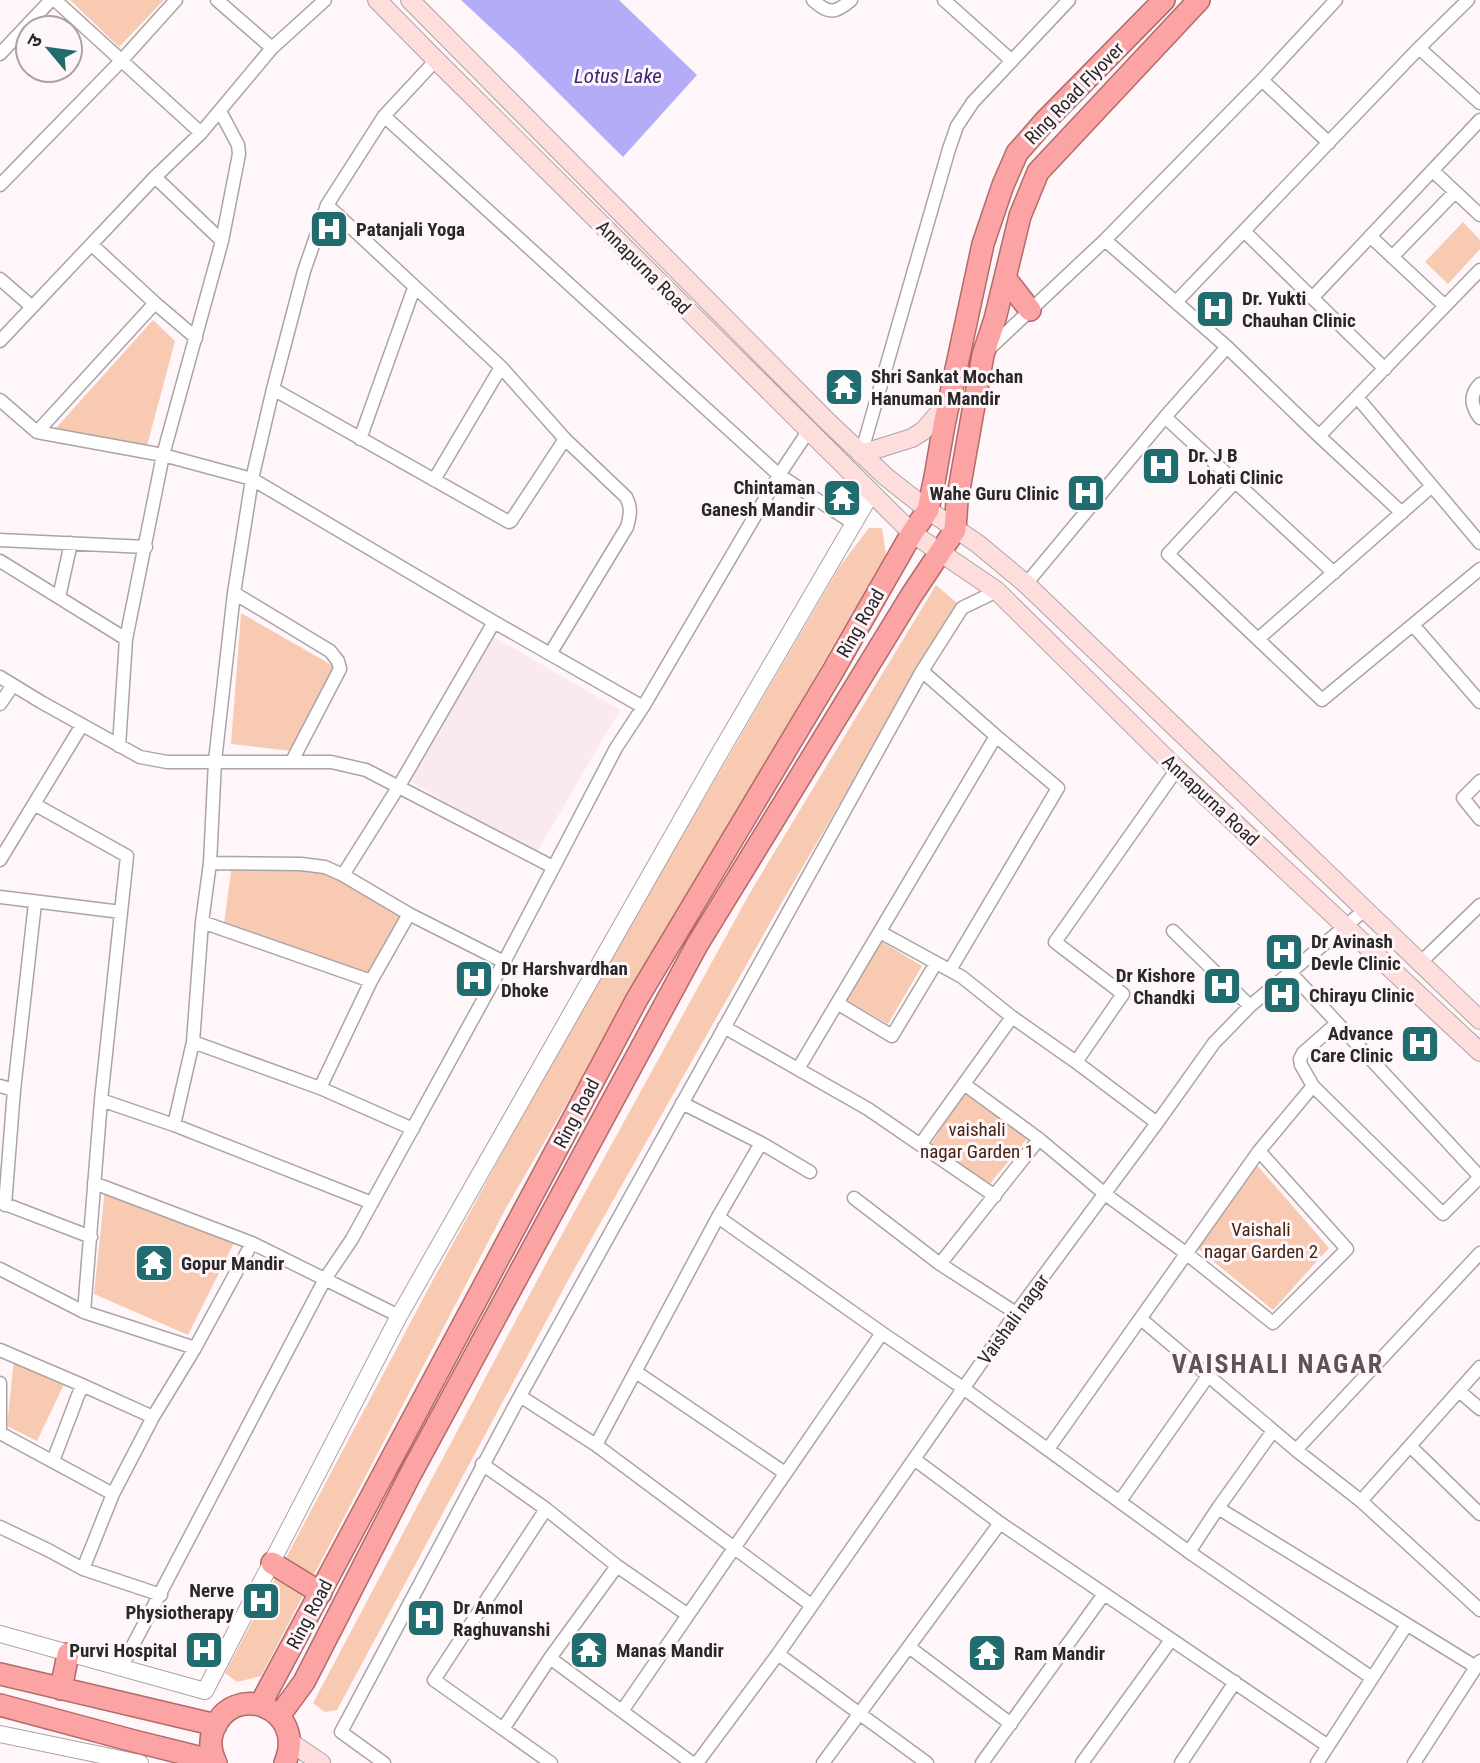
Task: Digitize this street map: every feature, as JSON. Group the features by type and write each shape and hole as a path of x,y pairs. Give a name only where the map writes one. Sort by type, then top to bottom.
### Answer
{"highway":[{"name":"Ring Road Flyover","path":"950,400 983,244 1017,153 1164,0"},
{"name":"Ring Road Flyover","path":"1005,278 1020,216 1038,172 1199,0"},
{"path":"1005,278 1030,310"},
{"path":"955,530 957,500 983,355 1005,278"},
{"path":"928,510 950,400"},
{"name":"Ring Road","path":"260,1705 637,999 928,510"},
{"name":"Ring Road","path":"279,1716 304,1682 410,1475 697,944 955,530"},
{"path":"272,1563 321,1593"},
{"path":"61,1689 68,1654"},
{"path":"0,1674 216,1725"},
{"path":"0,1705 130,1740 183,1758 215,1762 211,1749 212,1736 220,1718 231,1709 245,1704 260,1705 279,1716 286,1727 290,1742 285,1763"}],"main road":[{"name":"Annapurna Road","path":"377,0 871,494 912,533 997,591 1177,769 1480,1052"},
{"name":"Annapurna Road","path":"410,0 861,454 928,510 978,544 1026,584 1480,1020"},
{"path":"861,454 912,438 923,430 950,400"},
{"path":"290,1742 321,1763"}],"street":[{"path":"0,54 53,0 201,133"},
{"path":"0,185 122,60 176,0"},
{"path":"217,0 272,48"},
{"path":"0,341 155,177 201,133 272,48 326,0"},
{"path":"813,0 822,9 840,10 851,0"},
{"path":"944,0 1012,61"},
{"path":"861,454 948,149 957,126 973,102 1069,0"},
{"path":"983,355 1105,240 1262,80 1336,0"},
{"path":"1176,302 1468,0"},
{"path":"1419,48 1480,103"},
{"path":"174,1125 193,1042 215,761 234,593 252,479 273,389 304,271 327,205 384,117 436,60"},
{"path":"1262,80 1329,143"},
{"path":"119,746 126,639 163,455 222,241 239,154 238,145 220,111"},
{"path":"384,117 779,475 853,523"},
{"path":"1312,297 1480,120"},
{"path":"1433,171 1480,215"},
{"path":"155,177 222,241"},
{"path":"1392,257 1455,192"},
{"path":"327,205 501,367 565,439 626,497 630,505 631,514 627,527 550,654"},
{"path":"1244,230 1385,369"},
{"path":"1370,236 1445,306"},
{"path":"1105,240 1227,347 1402,513"},
{"path":"92,245 196,338"},
{"path":"1319,436 1480,270"},
{"path":"0,279 31,306"},
{"path":"360,439 414,288"},
{"path":"37,432 155,303"},
{"path":"1026,584 1165,416 1227,347"},
{"path":"434,480 501,367"},
{"path":"1480,384 1471,399 1474,411 1480,418"},
{"path":"273,389 501,519 511,522 565,439"},
{"path":"1357,397 1480,543"},
{"path":"0,400 37,432 163,455 252,479 643,707"},
{"path":"1165,416 1335,573"},
{"path":"121,1668 326,1279 352,1239 413,1129 616,748 643,707 779,475 809,430"},
{"path":"1235,482 1168,554 1322,700 1480,569"},
{"path":"1258,639 1432,486"},
{"path":"0,1634 205,1692 399,1316 715,761 871,494"},
{"path":"0,540 146,547"},
{"path":"59,597 71,543"},
{"path":"0,561 126,639"},
{"path":"384,1763 341,1732 482,1464 922,671 962,608 997,591"},
{"path":"234,593 330,651 340,663 340,669 292,761"},
{"path":"343,875 399,786 494,622"},
{"path":"1413,625 1480,702"},
{"path":"922,671 1058,789 950,970"},
{"path":"0,677 140,757 167,762 331,762 366,769 553,867"},
{"path":"0,704 13,685"},
{"path":"0,860 82,725"},
{"path":"798,1069 996,736"},
{"path":"1076,1062 1123,994 1055,942 1177,769"},
{"path":"1480,781 1463,798 1480,819"},
{"path":"34,804 127,856 101,1100 84,1312"},
{"path":"209,863 301,864 325,867 409,914 504,962"},
{"path":"0,897 121,912"},
{"path":"35,903 2,1203 91,1237"},
{"path":"1421,962 1480,905"},
{"name":"Vaishali nagar","path":"694,1763 778,1654 1016,1313 1214,1043 1250,1006 1366,909"},
{"path":"320,1088 371,981 409,914"},
{"path":"202,922 371,981"},
{"path":"880,932 962,977 1157,1123"},
{"path":"1173,932 1250,1006"},
{"path":"837,1003 892,1036 936,963"},
{"path":"1290,972 1480,1177 1443,1214 1314,1086 1301,1065 1303,1053 1336,1023"},
{"path":"920,1145 1012,1017"},
{"path":"724,1027 868,1109 995,1196"},
{"path":"193,1042 320,1088 413,1129"},
{"path":"964,1084 1039,1139 1105,1194 1187,1254 1273,1323 1347,1249 1259,1151"},
{"path":"0,1086 14,1090"},
{"path":"1048,1449 1259,1151 1314,1086"},
{"path":"101,1100 174,1125 372,1203"},
{"path":"682,1103 761,1143 810,1172"},
{"path":"940,1264 1039,1139"},
{"path":"596,1445 718,1217 761,1143"},
{"path":"94,1183 252,1242 399,1316"},
{"path":"854,1198 940,1264 1016,1313"},
{"path":"718,1217 963,1388 1189,1552 1372,1678"},
{"path":"83,1569 113,1493 252,1242"},
{"path":"1296,1450 1480,1253"},
{"path":"0,1269 84,1312 195,1348"},
{"path":"1140,1319 1361,1501 1480,1609"},
{"path":"622,1711 882,1333"},
{"path":"0,1350 153,1417"},
{"path":"1361,1501 1480,1367"},
{"path":"636,1372 785,1474"},
{"path":"1120,1501 1208,1376"},
{"path":"0,1383 0,1433 113,1493"},
{"path":"53,1461 82,1385"},
{"path":"1460,1391 1480,1409"},
{"path":"520,1396 596,1445 811,1605"},
{"path":"1189,1552 1273,1431"},
{"path":"1410,1446 1480,1514"},
{"path":"914,1459 1000,1523 1328,1746"},
{"path":"482,1464 546,1509 617,1566 688,1615"},
{"path":"1218,1508 1406,1626 1478,1664 1415,1763"},
{"path":"546,1509 434,1680 551,1763"},
{"path":"823,1763 1000,1523"},
{"path":"0,1527 83,1569 161,1595"},
{"path":"502,1729 617,1566"},
{"path":"982,1763 1104,1594"},
{"path":"1317,1763 1406,1626"},
{"path":"1082,1763 1171,1640"},
{"path":"909,1647 1011,1724"},
{"path":"778,1654 927,1763"},
{"path":"550,1658 694,1763"},
{"path":"1181,1763 1235,1682"},
{"path":"0,1734 140,1763"}],"shaded area":[{"path":"493,636 620,710 535,855 408,780"}],"green space":[{"path":"70,0 164,0 119,47"},
{"path":"1463,222 1480,240 1480,249 1448,284 1425,262"},
{"path":"153,320 175,341 147,446 56,428"},
{"path":"869,528 882,528 886,555 506,1208 261,1676 237,1682 225,1673 433,1280 578,1014 840,566"},
{"path":"936,585 957,603 774,916 571,1275 337,1710 325,1712 313,1703 549,1258 751,891"},
{"path":"241,613 335,667 292,751 231,744"},
{"path":"232,864 298,864 337,874 403,914 369,973 224,924"},
{"path":"881,941 922,966 888,1024 846,1000"},
{"name":"vaishali nagar Garden 1","path":"964,1093 1027,1139 988,1186 930,1146"},
{"name":"Vaishali nagar Garden 2","path":"1256,1164 1329,1248 1273,1310 1197,1248"},
{"path":"105,1188 235,1241 188,1335 94,1294"},
{"path":"14,1359 65,1382 37,1441 7,1426"}],"water":[{"name":"Lotus Lake","path":"461,0 619,0 697,75 623,157"}],"place":[{"name":"Patanjali Yoga","path":"329,229"},
{"name":"Dr. Yukti Chauhan Clinic","path":"1215,309"},
{"name":"Shri Sankat Mochan Hanuman Mandir","path":"844,387"},
{"name":"Dr. J B Lohati Clinic","path":"1161,466"},
{"name":"Wahe Guru Clinic","path":"1086,493"},
{"name":"Chintaman Ganesh Mandir","path":"842,498"},
{"name":"Dr Avinash Devle Clinic","path":"1284,952"},
{"name":"Dr Harshvardhan Dhoke","path":"474,979"},
{"name":"Dr Kishore Chandki","path":"1222,986"},
{"name":"Chirayu Clinic","path":"1282,995"},
{"name":"Advance Care Clinic","path":"1420,1044"},
{"name":"Gopur Mandir","path":"154,1263"},
{"name":"Nerve Physiotherapy","path":"261,1601"},
{"name":"Dr Anmol Raghuvanshi","path":"426,1618"},
{"name":"Purvi Hospital","path":"204,1650"},
{"name":"Manas Mandir","path":"589,1650"},
{"name":"Ram Mandir","path":"987,1653"}],"district":[{"name":"VAISHALI NAGAR","path":"1278,1364"}]}
